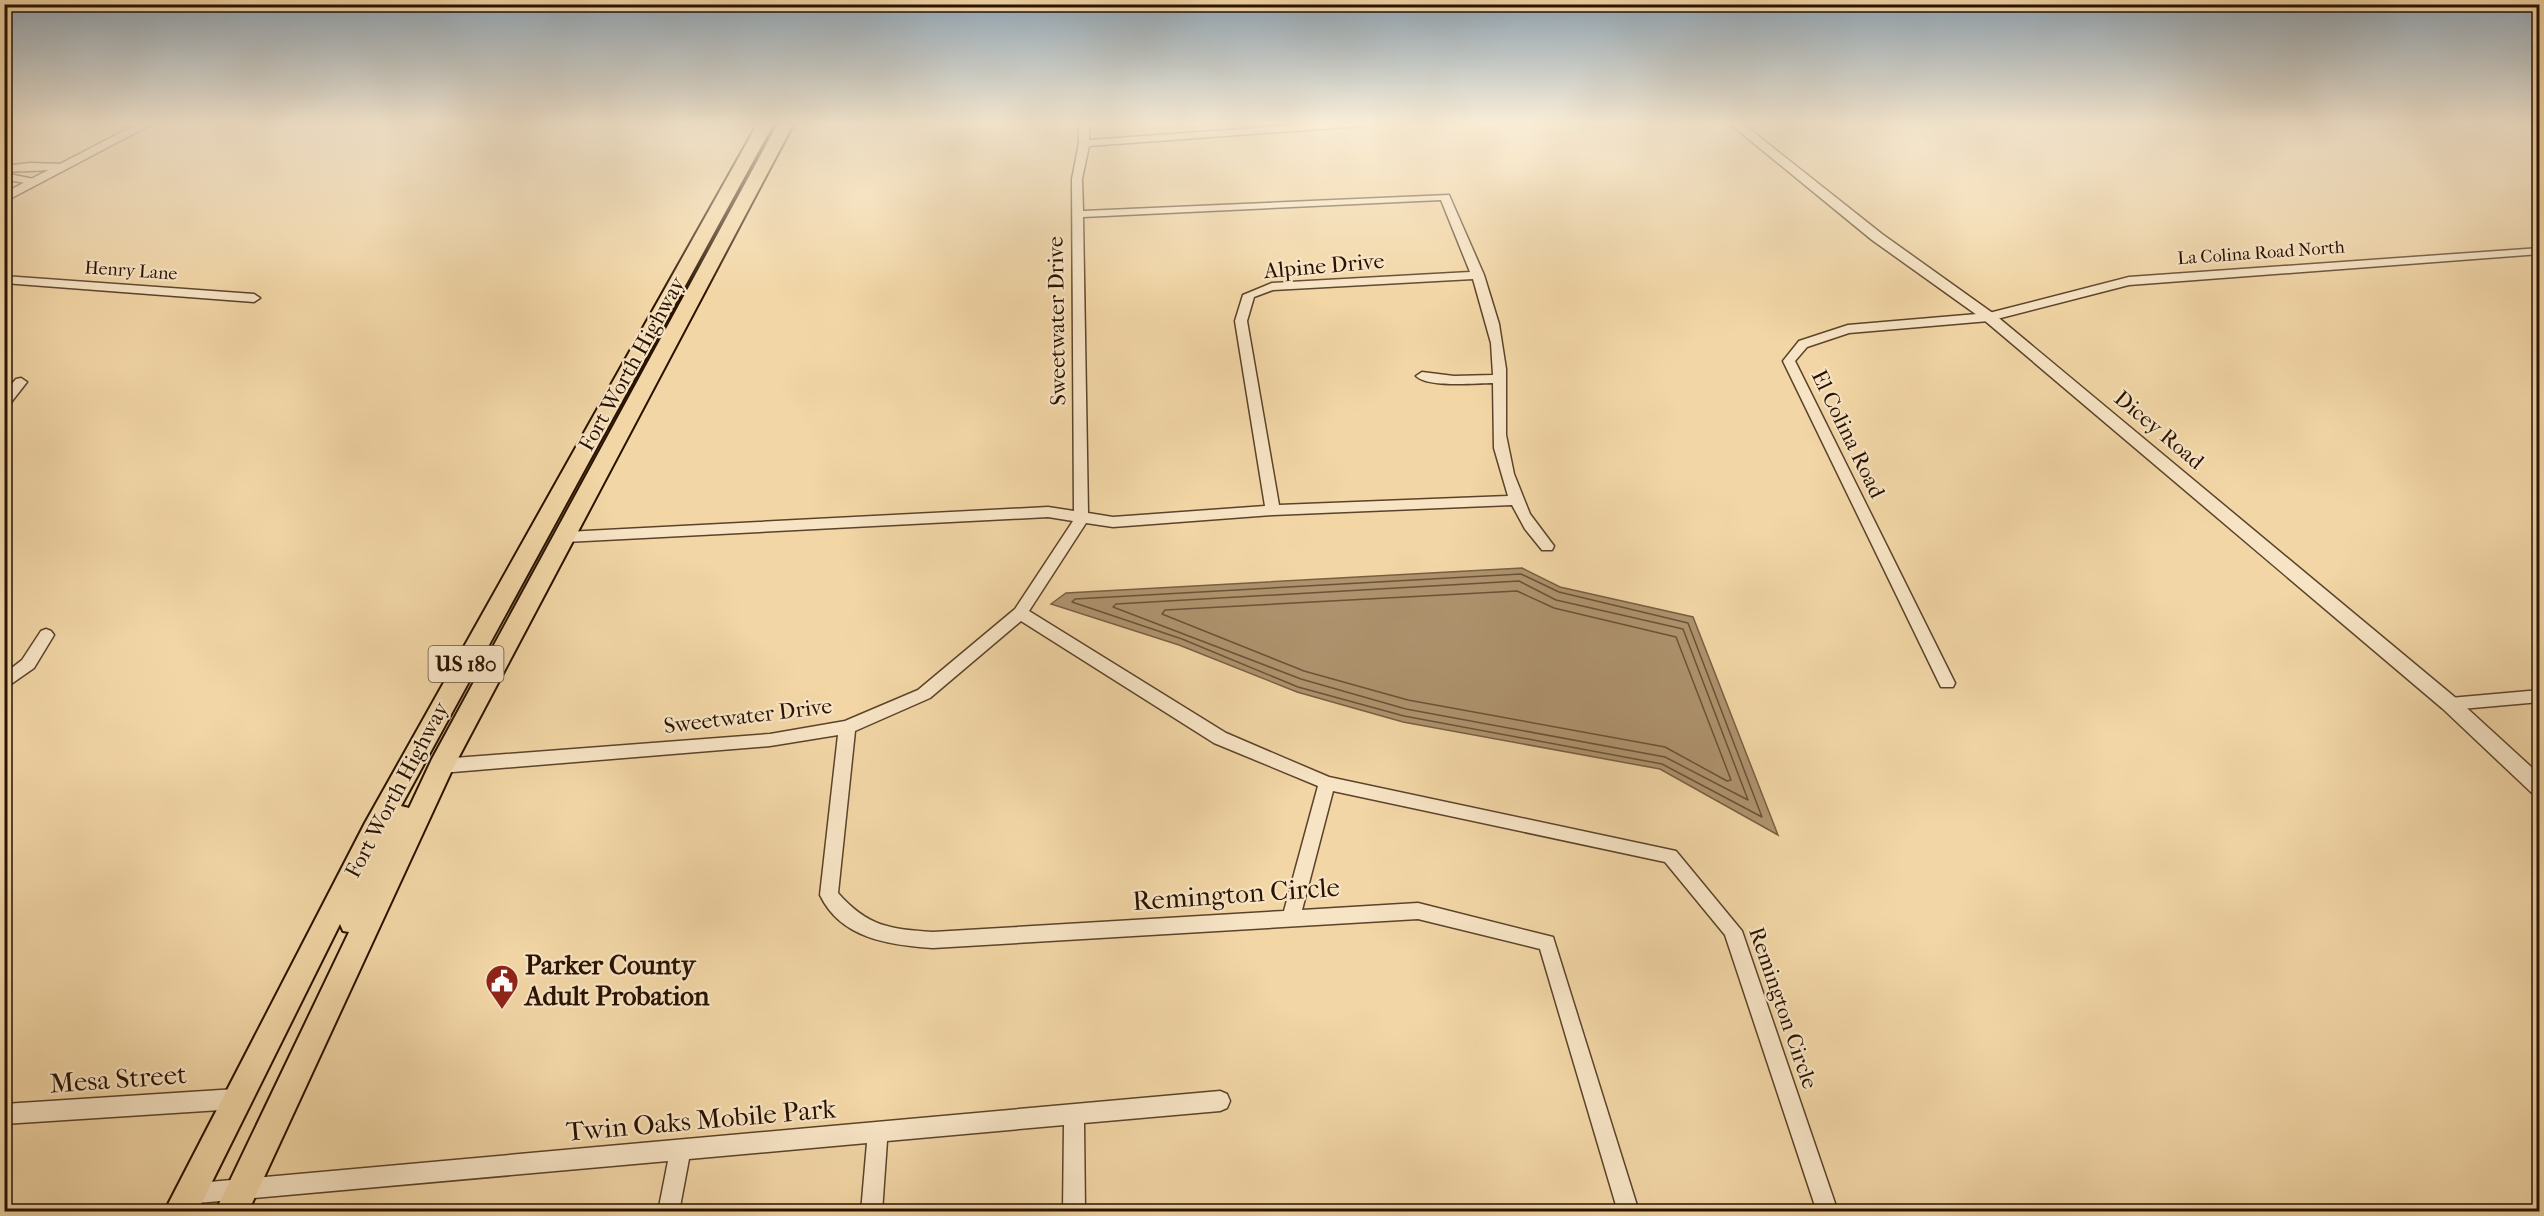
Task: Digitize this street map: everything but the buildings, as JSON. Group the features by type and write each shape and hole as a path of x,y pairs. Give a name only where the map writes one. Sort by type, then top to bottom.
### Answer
{"main road":[{"name":"Fort Worth Highway","path":"235,1201 441,766 660,360 741,180"},
{"name":"Fort Worth Highway","path":"184,1203 396,790 635,360 749,180"},
{"path":"635,360 660,360"},
{"path":"580,459 606,459"},
{"path":"441,766 435,764 431,758 432,751 481,657 477,645"},
{"path":"353,952 348,936 369,876 404,811 405,800 396,790"}],"street":[{"path":"23,180 35,182"},
{"path":"4,198 39,180"},
{"name":"Sweetwater Drive","path":"441,766 770,740 847,727 924,694 1020,613 1081,519 1077,180"},
{"name":"Dicey Road","path":"1806,180 1877,237 1989,317 2450,704 2540,788"},
{"path":"1078,214 1445,196 1478,275 1497,344 1501,447 1521,510 1539,538 1547,546"},
{"name":"La Colina Road North","path":"1989,317 2129,281 2540,251"},
{"name":"Alpine Drive","path":"1273,510 1241,321 1249,295 1272,287 1478,275"},
{"name":"Henry Lane","path":"4,279 254,298"},
{"name":"El Colina Road","path":"1947,683 1789,361 1803,344 1848,329 1989,317"},
{"path":"1422,376 1454,381 1499,379"},
{"path":"4,402 21,381"},
{"path":"566,537 1048,512 1081,519 1113,522 1273,510 1518,500"},
{"name":"Remington Circle","path":"1020,613 1220,738 1327,783 1670,856 1733,931 1828,1212"},
{"path":"4,684 28,664 46,635"},
{"path":"2450,704 2540,696"},
{"name":"Remington Circle","path":"847,727 829,895 849,920 882,936 933,940 1418,910 1546,943 1629,1212"},
{"path":"1290,917 1327,783"},
{"name":"Mesa Street","path":"4,1114 236,1099"},
{"name":"Twin Oaks Mobile Park","path":"184,1203 235,1201 680,1150 1220,1101"},
{"path":"1074,1116 1074,1212"},
{"path":"871,1212 878,1133"},
{"path":"668,1212 680,1150"}],"water":[{"path":"1522,568 1560,587 1693,617 1778,835 1660,769 1403,722 1297,692 1179,645 1051,604 1066,593"}],"place":[{"name":"Parker County Adult Probation","path":"502,1010"}]}
